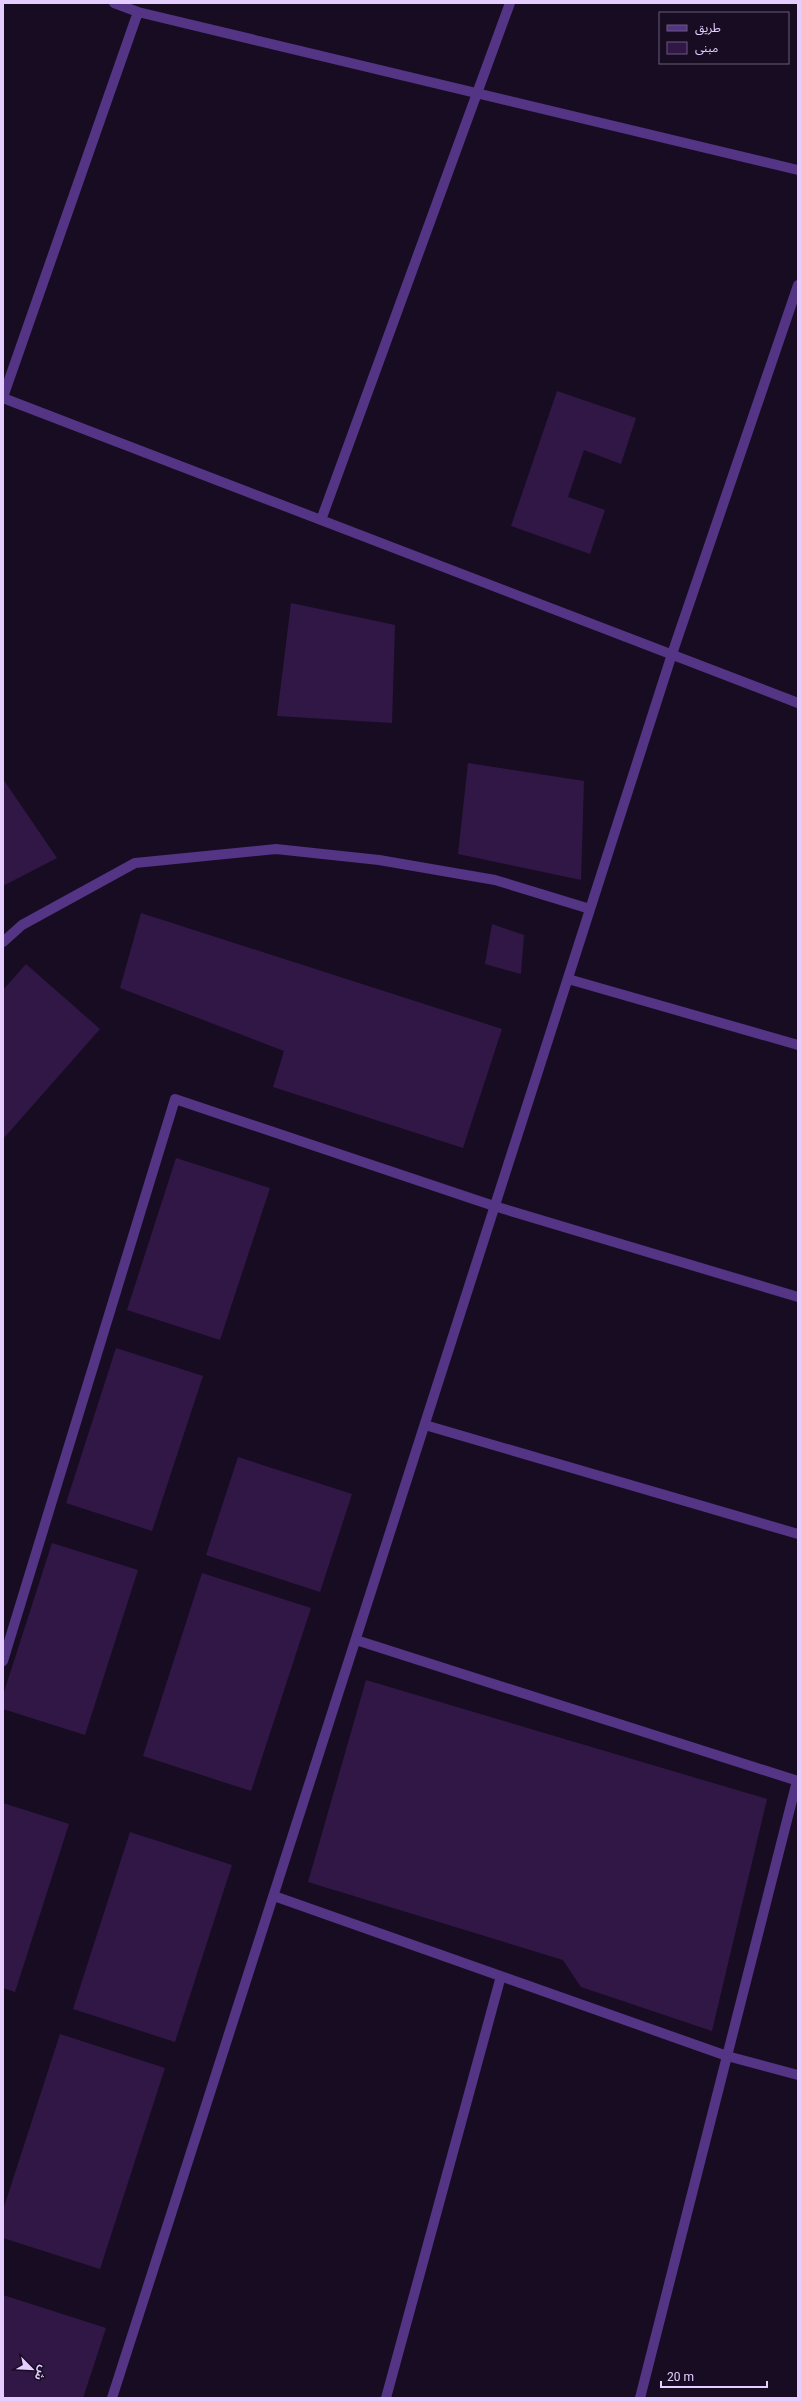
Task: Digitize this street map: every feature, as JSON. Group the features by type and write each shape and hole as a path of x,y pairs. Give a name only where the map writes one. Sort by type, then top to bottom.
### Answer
{"street":[{"path":"114,3 138,12 798,170"},
{"path":"321,520 510,3"},
{"path":"138,12 3,398 798,703"},
{"path":"112,2398 672,654 798,285"},
{"path":"3,942 22,925 134,863 276,849 379,860 495,880 590,909"},
{"path":"568,979 798,1046"},
{"path":"3,1661 175,1099 494,1206 798,1297"},
{"path":"425,1425 798,1534"},
{"path":"356,1640 797,1781 640,2398"},
{"path":"274,1896 727,2056 798,2075"},
{"path":"386,2398 501,1976"}],"building":[{"path":"557,391 636,418 621,464 584,450 568,497 605,510 590,554 511,526"},
{"path":"291,603 395,625 392,723 277,716"},
{"path":"468,763 584,781 581,880 458,854"},
{"path":"3,779 57,858 3,886"},
{"path":"141,913 502,1029 463,1148 273,1087 284,1051 120,988"},
{"path":"492,924 524,935 521,974 485,964"},
{"path":"26,964 100,1029 3,1139 3,990"},
{"path":"176,1158 270,1188 220,1340 127,1310"},
{"path":"116,1348 203,1376 152,1531 66,1503"},
{"path":"238,1457 352,1494 320,1592 206,1555"},
{"path":"52,1543 138,1570 85,1735 3,1709 3,1695"},
{"path":"202,1573 311,1608 251,1791 143,1756"},
{"path":"366,1680 767,1799 712,2031 581,1987 563,1960 308,1882"},
{"path":"3,1803 69,1824 15,1992 3,1988"},
{"path":"130,1832 232,1865 175,2042 73,2009"},
{"path":"60,2034 165,2068 100,2269 3,2238 3,2210"},
{"path":"3,2295 106,2328 83,2398 3,2398"}]}
